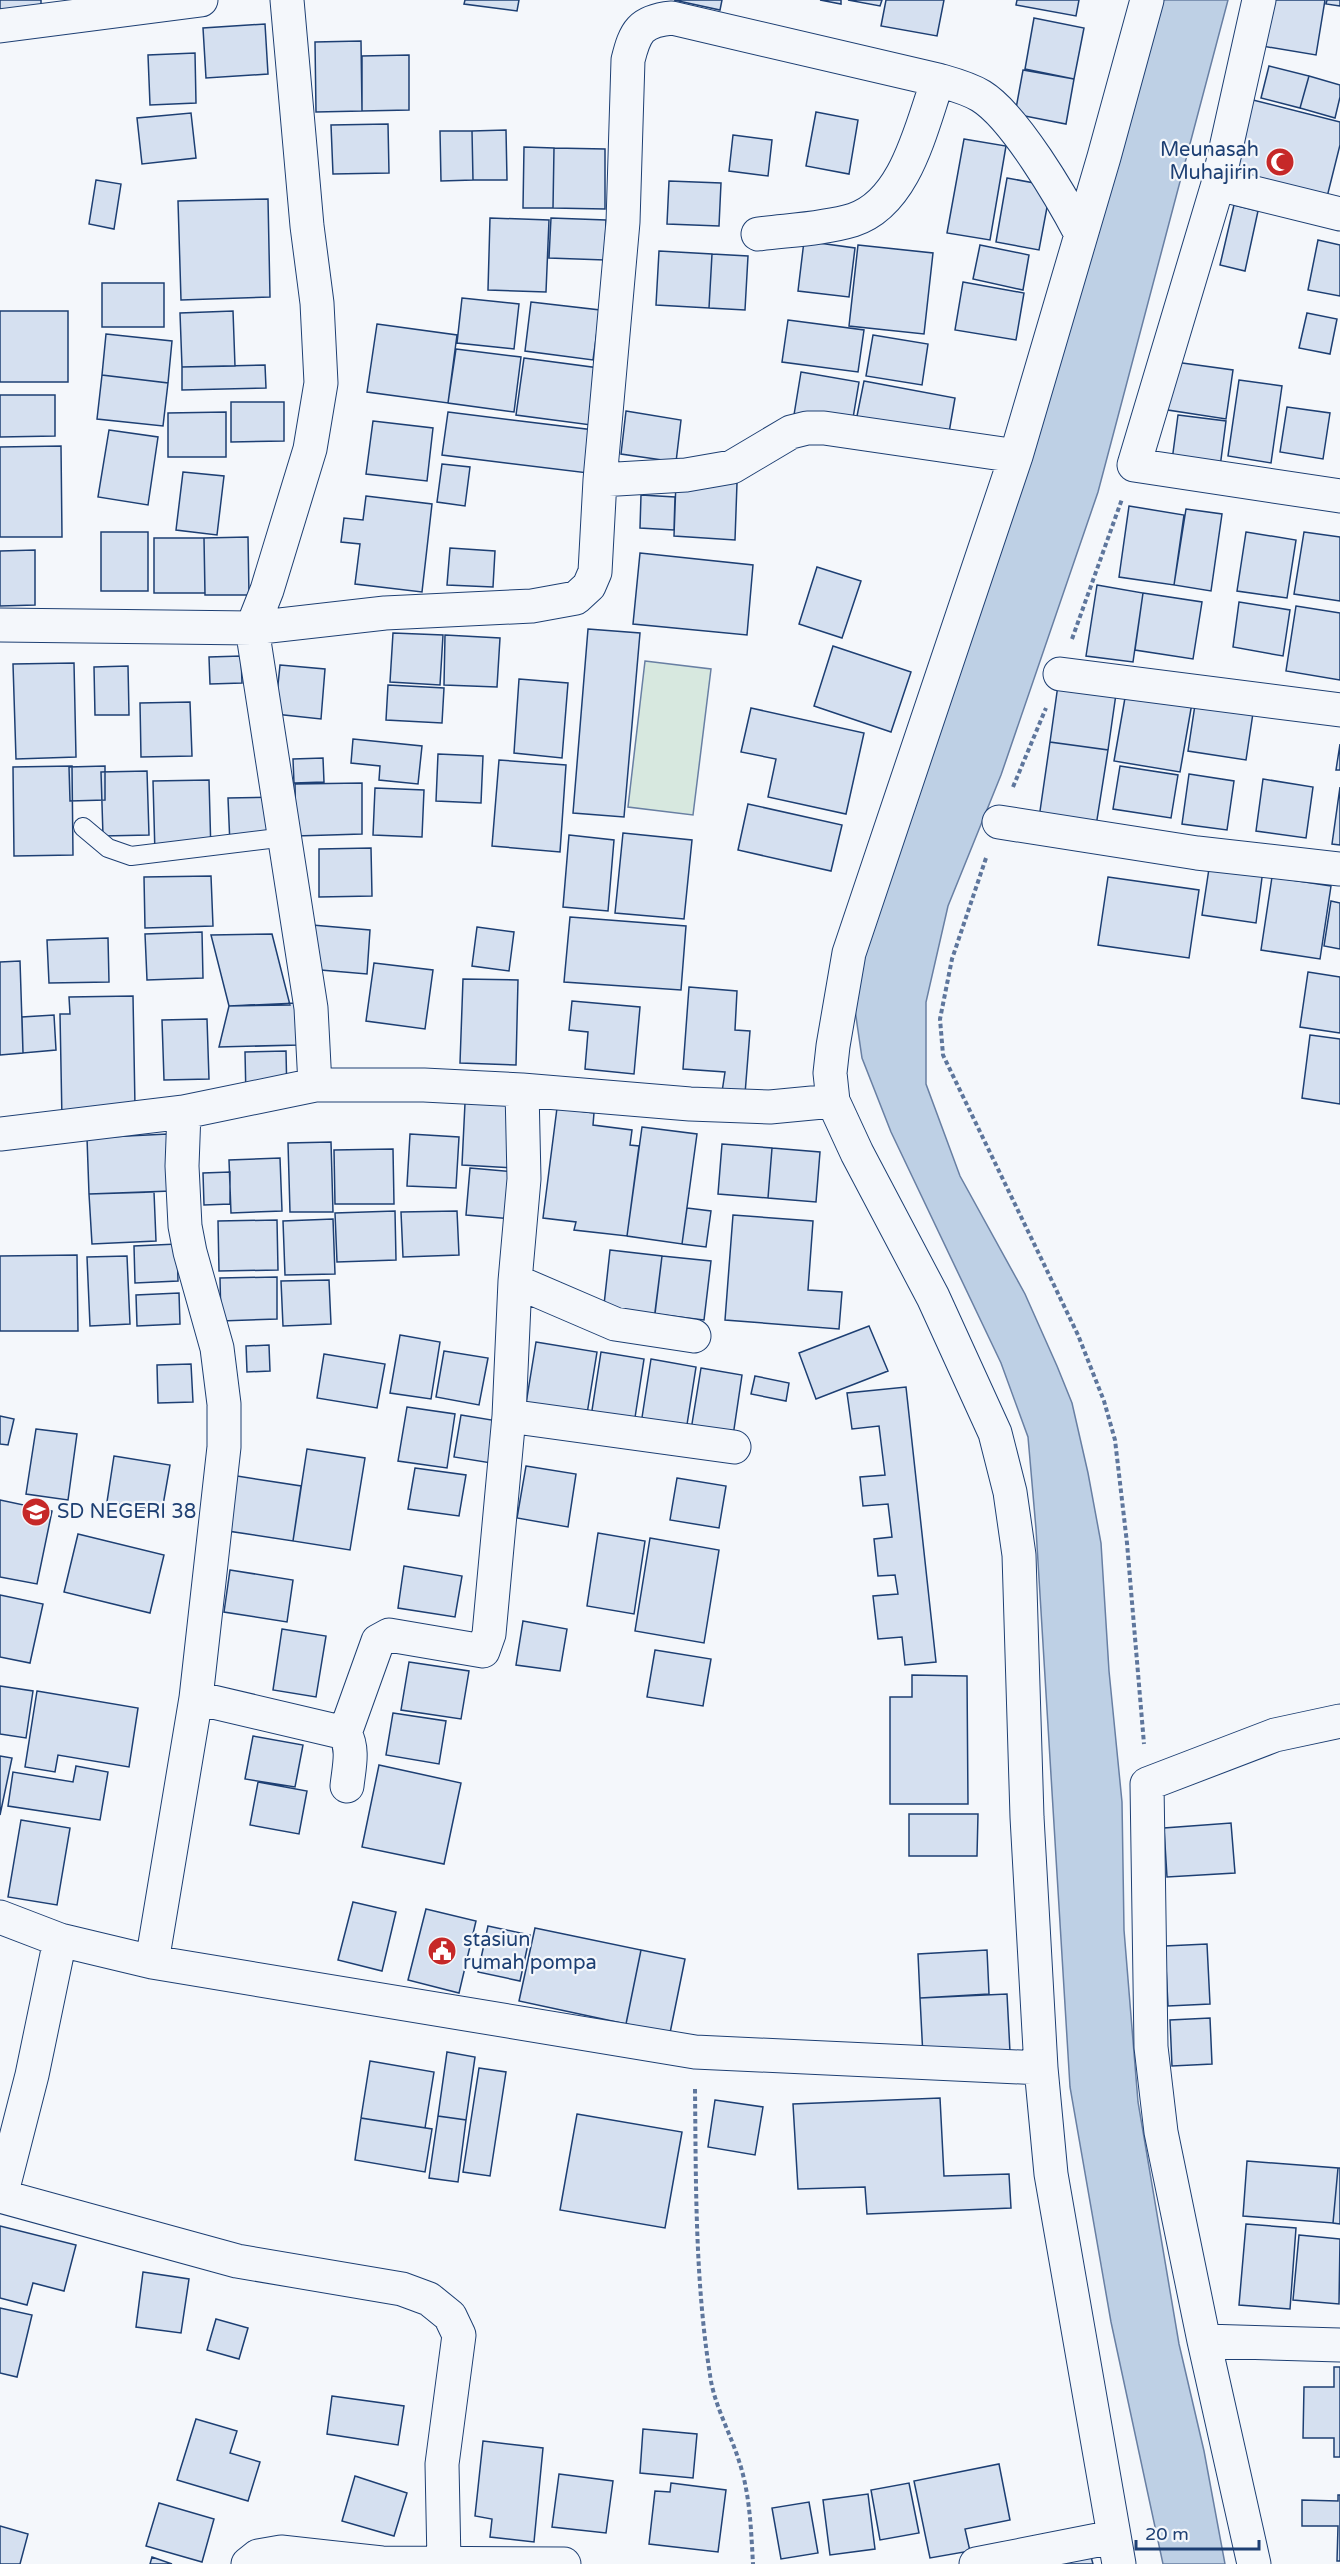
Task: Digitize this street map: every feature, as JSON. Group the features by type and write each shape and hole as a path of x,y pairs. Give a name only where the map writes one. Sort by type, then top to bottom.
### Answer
{"street":[{"path":"0,26 201,0"},
{"path":"286,0 307,226 317,303 321,382 307,459 270,579 252,628 311,1008 315,1085"},
{"path":"976,2564 1116,2550 1051,2174 1041,2068 1027,1817 1019,1555 1010,1492 995,1433 938,1307 857,1153 833,1101 830,1073 849,953 1016,456 1147,0"},
{"path":"1259,0 1218,184 1134,465 1340,496"},
{"path":"0,625 252,628 385,613 532,606 576,598 589,586 595,572 600,480 623,222 628,60 635,34 658,19 672,18 938,80 974,93 995,108 1009,123 1062,197 1081,234"},
{"path":"758,234 821,226 853,219 870,212 883,202 897,186 938,80"},
{"path":"1218,184 1340,214"},
{"path":"600,480 686,475 732,467 791,432 807,428 824,428 1016,456"},
{"path":"1060,674 1340,710"},
{"path":"999,822 1197,853 1340,869"},
{"path":"0,1134 184,1112 315,1085 424,1085 522,1090 690,1104 770,1107 833,1101"},
{"path":"345,1733 378,1641 389,1635 483,1651 489,1634 509,1416 515,1281 524,1179 522,1090"},
{"path":"152,1962 196,1698 224,1447 224,1404 217,1348 185,1226 182,1166 184,1112"},
{"path":"515,1281 615,1324 694,1336"},
{"path":"509,1416 734,1447"},
{"path":"196,1698 345,1733 350,1742 347,1786"},
{"path":"1254,2564 1203,2341 1161,2132 1151,2047 1147,1784 1275,1735 1340,1721"},
{"path":"0,1917 60,1940 152,1962 695,2052 1041,2068"},
{"path":"60,1940 32,2075 1,2196 237,2261 402,2289 429,2299 450,2316 459,2335 442,2464 444,2562"},
{"path":"1203,2341 1340,2345"},
{"path":"248,2564 258,2556 281,2552 382,2562 564,2564"}],"lane":[{"path":"83,826 108,848 131,856 286,837"}],"path":[{"path":"1134,465 1060,674 999,822 952,959 940,1019 943,1055 1078,1335 1104,1401 1115,1440 1128,1551 1147,1784"},
{"path":"695,2052 697,2251 704,2332 710,2378 723,2422 739,2461 750,2508 753,2564"}],"shaded area":[{"path":"645,661 711,669 693,815 628,807"}],"water":[{"path":"1157,0 1228,0 1098,492 1001,775 948,906 926,1002 926,1084 960,1176 1025,1294 1057,1366 1072,1403 1088,1473 1101,1543 1109,1671 1122,1802 1124,1930 1138,2102 1179,2344 1204,2451 1225,2564 1163,2564 1111,2322 1070,2087 1036,1529 1028,1437 1001,1363 891,1132 862,1058 854,1003 868,927"}],"building":[{"path":"0,0 41,0 41,15 0,13"},
{"path":"465,0 519,0 517,11 464,4"},
{"path":"674,0 722,0 720,10"},
{"path":"820,0 841,0 841,4"},
{"path":"848,0 882,0 880,6"},
{"path":"886,0 944,0 937,36 881,26"},
{"path":"1017,0 1079,0 1076,16 1016,5"},
{"path":"1269,0 1325,0 1316,55 1262,46"},
{"path":"1327,0 1340,0 1340,6 1326,4"},
{"path":"1034,18 1084,28 1074,79 1025,69"},
{"path":"265,24 268,74 206,78 203,28"},
{"path":"361,41 362,111 316,112 315,42"},
{"path":"195,53 196,103 150,105 148,55"},
{"path":"409,55 409,110 362,111 362,56"},
{"path":"1269,66 1309,76 1300,108 1261,98"},
{"path":"1023,70 1074,79 1066,124 1015,114"},
{"path":"1309,76 1340,85 1335,118 1300,108"},
{"name":"Meunasah Muhajirin","path":"1241,97 1340,122 1340,145 1325,205 1220,179"},
{"path":"816,112 858,120 849,174 806,166"},
{"path":"191,113 196,158 142,164 137,118"},
{"path":"388,124 389,173 333,174 331,125"},
{"path":"506,130 507,180 473,180 472,131"},
{"path":"440,131 472,131 473,180 441,181"},
{"path":"733,135 772,140 768,176 729,171"},
{"path":"964,139 1006,146 990,240 947,233"},
{"path":"524,147 554,148 553,208 523,208"},
{"path":"554,148 605,149 605,209 553,208"},
{"path":"1007,178 1051,186 1039,250 996,242"},
{"path":"96,180 121,184 114,229 89,224"},
{"path":"669,181 721,183 719,226 667,224"},
{"path":"268,199 270,297 181,300 178,201"},
{"path":"1234,205 1258,211 1245,271 1220,265"},
{"path":"490,218 549,220 546,292 488,290"},
{"path":"551,218 606,220 605,260 549,258"},
{"path":"1318,240 1340,245 1340,296 1308,290"},
{"path":"804,241 855,248 849,297 798,291"},
{"path":"858,245 933,253 924,334 849,326"},
{"path":"980,245 1029,255 1023,290 973,279"},
{"path":"659,251 712,254 709,308 656,305"},
{"path":"712,254 748,256 745,310 709,308"},
{"path":"963,282 1024,293 1016,340 955,330"},
{"path":"102,283 164,283 164,327 102,327"},
{"path":"462,298 519,304 514,349 457,343"},
{"path":"531,302 600,310 593,360 525,351"},
{"path":"0,311 68,311 68,382 0,382"},
{"path":"233,311 235,366 182,367 180,313"},
{"path":"1307,313 1337,319 1330,354 1299,348"},
{"path":"788,320 864,330 858,372 782,362"},
{"path":"377,324 457,335 448,403 367,392"},
{"path":"106,334 172,341 168,383 102,375"},
{"path":"873,335 928,344 922,385 866,376"},
{"path":"456,349 521,357 514,412 448,403"},
{"path":"524,358 599,368 591,425 516,415"},
{"path":"1175,362 1233,370 1226,419 1168,410"},
{"path":"265,365 266,388 182,390 182,367"},
{"path":"801,372 859,382 851,430 793,421"},
{"path":"102,375 168,383 163,426 97,419"},
{"path":"1239,380 1282,386 1271,463 1228,456"},
{"path":"864,381 955,398 947,444 855,426"},
{"path":"0,395 55,395 55,436 0,437"},
{"path":"231,402 284,402 284,441 231,442"},
{"path":"1287,407 1330,413 1323,459 1280,452"},
{"path":"626,411 681,420 676,462 621,454"},
{"path":"226,412 226,457 168,457 168,413"},
{"path":"448,412 594,430 588,473 442,455"},
{"path":"1178,415 1226,421 1219,475 1171,468"},
{"path":"373,421 433,428 427,481 366,474"},
{"path":"109,430 158,437 148,505 98,497"},
{"path":"61,446 62,537 0,537 0,447"},
{"path":"442,464 470,467 465,506 437,502"},
{"path":"183,472 224,476 217,535 176,530"},
{"path":"676,481 737,483 735,540 674,536"},
{"path":"641,495 675,497 674,530 640,528"},
{"path":"366,496 432,504 422,592 355,584 360,544 341,542 344,518 363,520"},
{"path":"1129,506 1184,515 1174,585 1119,577"},
{"path":"1186,509 1222,514 1211,591 1174,585"},
{"path":"101,532 148,532 148,591 101,591"},
{"path":"1246,532 1296,540 1287,598 1237,591"},
{"path":"1304,532 1340,537 1340,601 1294,594"},
{"path":"248,537 249,595 205,595 204,538"},
{"path":"154,538 204,538 205,593 154,593"},
{"path":"450,548 495,551 493,587 447,585"},
{"path":"35,550 35,605 0,606 0,551"},
{"path":"640,553 753,565 747,635 633,624"},
{"path":"817,567 861,581 842,638 799,624"},
{"path":"1097,585 1143,593 1133,662 1086,656"},
{"path":"1143,593 1202,602 1193,659 1135,650"},
{"path":"1239,602 1290,610 1283,656 1233,647"},
{"path":"1296,606 1340,613 1340,680 1286,671"},
{"path":"588,629 640,633 624,817 573,813"},
{"path":"393,633 443,635 440,685 390,682"},
{"path":"445,635 500,638 497,687 444,685"},
{"path":"833,646 911,672 891,732 814,706"},
{"path":"241,656 242,683 210,684 209,657"},
{"path":"74,663 76,757 16,759 13,664"},
{"path":"280,665 325,669 321,719 275,714"},
{"path":"128,666 129,715 95,715 94,667"},
{"path":"519,679 568,683 562,758 514,753"},
{"path":"388,685 444,688 442,723 386,720"},
{"path":"1058,685 1116,694 1108,750 1050,742"},
{"path":"1126,692 1192,703 1180,772 1114,761"},
{"path":"190,702 192,756 141,757 140,703"},
{"path":"1195,705 1253,713 1246,760 1188,751"},
{"path":"751,708 864,733 846,814 768,797 776,759 741,752"},
{"path":"353,739 422,746 418,784 379,780 380,766 351,763"},
{"path":"1050,742 1108,750 1096,826 1039,818"},
{"path":"1340,744 1340,770 1336,770"},
{"path":"438,754 483,756 481,803 436,801"},
{"path":"323,758 324,782 294,783 293,759"},
{"path":"499,760 566,765 560,852 492,846"},
{"path":"72,766 73,855 14,856 13,767"},
{"path":"105,766 105,800 70,801 69,767"},
{"path":"1120,766 1178,775 1171,818 1113,809"},
{"path":"147,771 149,835 103,836 101,772"},
{"path":"1189,774 1234,781 1227,830 1182,824"},
{"path":"1263,779 1313,787 1306,838 1256,831"},
{"path":"209,780 211,853 155,854 153,781"},
{"path":"362,783 362,834 296,836 295,784"},
{"path":"1340,787 1340,845 1332,844"},
{"path":"375,788 424,790 422,837 373,835"},
{"path":"288,797 289,844 230,845 228,798"},
{"path":"748,804 842,825 831,871 738,850"},
{"path":"623,833 692,840 684,919 615,913"},
{"path":"569,835 614,840 608,911 563,907"},
{"path":"371,848 372,896 319,897 319,849"},
{"path":"1210,862 1263,870 1256,923 1202,915"},
{"path":"211,876 213,926 145,928 144,877"},
{"path":"1108,877 1199,890 1189,958 1098,945"},
{"path":"1272,877 1331,886 1320,959 1261,950"},
{"path":"1331,901 1340,903 1340,949 1324,946"},
{"path":"570,917 686,926 681,990 564,982"},
{"path":"312,925 370,930 367,974 309,969"},
{"path":"477,927 514,932 509,971 472,966"},
{"path":"202,932 203,978 147,980 145,934"},
{"path":"272,934 290,1005 229,1006 211,935"},
{"path":"108,938 109,982 49,983 47,940"},
{"path":"20,961 23,1053 0,1055 0,962"},
{"path":"374,963 433,970 425,1029 366,1021"},
{"path":"1308,972 1340,977 1340,1033 1300,1027"},
{"path":"463,979 518,980 516,1065 460,1063"},
{"path":"689,987 737,991 735,1030 750,1031 745,1094 722,1092 725,1072 683,1069"},
{"path":"133,996 135,1107 62,1120 60,1014 70,1014 69,997"},
{"path":"572,1001 640,1007 634,1074 585,1069 588,1032 569,1030"},
{"path":"297,1003 299,1045 219,1047 229,1006"},
{"path":"54,1015 56,1050 23,1053 22,1017"},
{"path":"207,1019 209,1079 164,1080 162,1020"},
{"path":"1310,1035 1340,1039 1340,1104 1302,1098"},
{"path":"286,1051 287,1097 246,1098 245,1052"},
{"path":"465,1103 520,1106 516,1168 462,1165"},
{"path":"557,1108 594,1113 593,1125 632,1130 630,1145 639,1146 627,1236 574,1230 576,1222 543,1218"},
{"path":"642,1127 697,1134 682,1244 627,1236"},
{"path":"168,1134 171,1191 89,1194 87,1138"},
{"path":"410,1134 459,1137 456,1188 407,1186"},
{"path":"331,1142 333,1212 290,1212 288,1143"},
{"path":"722,1144 772,1148 768,1198 718,1194"},
{"path":"772,1148 820,1152 816,1202 768,1198"},
{"path":"393,1149 394,1204 335,1204 334,1150"},
{"path":"280,1158 282,1211 231,1213 229,1160"},
{"path":"470,1168 516,1172 512,1219 466,1215"},
{"path":"230,1172 230,1204 204,1205 203,1173"},
{"path":"154,1192 156,1241 92,1244 89,1194"},
{"path":"687,1208 711,1211 706,1247 682,1244"},
{"path":"395,1211 396,1260 337,1262 335,1213"},
{"path":"457,1211 459,1255 403,1257 401,1212"},
{"path":"733,1215 813,1221 808,1290 842,1292 839,1329 725,1320"},
{"path":"333,1219 335,1274 285,1275 283,1221"},
{"path":"277,1220 278,1270 219,1271 218,1221"},
{"path":"177,1244 178,1281 135,1283 134,1246"},
{"path":"610,1250 662,1256 654,1320 603,1314"},
{"path":"77,1255 78,1331 0,1331 0,1256"},
{"path":"127,1256 130,1324 90,1326 87,1257"},
{"path":"662,1256 711,1261 704,1320 655,1314"},
{"path":"277,1277 277,1319 221,1321 220,1278"},
{"path":"329,1280 331,1324 283,1326 281,1281"},
{"path":"179,1293 180,1324 137,1326 136,1295"},
{"path":"869,1326 888,1371 816,1399 799,1353"},
{"path":"400,1335 440,1342 431,1399 390,1393"},
{"path":"536,1342 597,1352 586,1420 525,1410"},
{"path":"269,1345 270,1371 247,1372 246,1346"},
{"path":"444,1351 488,1358 479,1405 436,1397"},
{"path":"601,1352 644,1359 634,1424 591,1417"},
{"path":"324,1354 385,1364 377,1408 317,1398"},
{"path":"651,1359 696,1367 686,1431 641,1424"},
{"path":"191,1364 193,1402 158,1403 157,1365"},
{"path":"701,1368 742,1375 733,1436 691,1430"},
{"path":"755,1376 789,1383 786,1401 751,1394"},
{"path":"906,1387 936,1662 905,1665 902,1637 878,1639 873,1596 898,1594 895,1575 878,1576 874,1539 892,1537 888,1504 863,1506 860,1477 885,1475 879,1426 852,1429 847,1393"},
{"path":"407,1407 455,1414 447,1468 398,1461"},
{"path":"461,1415 498,1421 491,1463 454,1457"},
{"path":"0,1416 14,1419 8,1445 0,1444"},
{"path":"36,1429 77,1434 68,1500 26,1494"},
{"path":"307,1449 365,1458 350,1550 293,1541"},
{"path":"114,1456 170,1465 162,1511 107,1502"},
{"path":"526,1466 576,1474 568,1527 517,1518"},
{"path":"415,1468 466,1475 459,1516 408,1509"},
{"path":"237,1476 301,1486 293,1541 228,1531"},
{"path":"677,1478 726,1486 719,1528 670,1520"},
{"path":"0,1500 52,1511 37,1584 0,1577"},
{"path":"598,1533 645,1541 634,1614 587,1606"},
{"path":"78,1534 164,1555 150,1613 64,1592"},
{"path":"650,1538 719,1550 704,1643 635,1631"},
{"path":"404,1566 462,1576 455,1617 398,1608"},
{"path":"230,1570 293,1580 287,1622 224,1612"},
{"path":"0,1595 43,1604 30,1663 0,1657"},
{"path":"523,1621 567,1629 560,1671 516,1665"},
{"path":"282,1629 326,1636 316,1697 273,1690"},
{"path":"655,1650 711,1659 703,1706 647,1697"},
{"path":"409,1662 469,1671 461,1719 401,1710"},
{"path":"912,1675 967,1676 968,1804 890,1804 890,1697 912,1697"},
{"path":"0,1686 33,1691 26,1738 0,1734"},
{"path":"37,1691 138,1708 129,1767 58,1755 55,1772 25,1767"},
{"path":"393,1713 446,1721 439,1764 386,1755"},
{"path":"253,1736 303,1745 295,1787 245,1779"},
{"path":"0,1756 12,1758 0,1815"},
{"path":"379,1765 461,1783 444,1864 362,1847"},
{"path":"76,1766 108,1772 100,1820 8,1806 13,1772 73,1782"},
{"path":"258,1782 307,1791 299,1834 250,1825"},
{"path":"909,1814 978,1814 977,1856 909,1856"},
{"path":"21,1820 70,1828 57,1905 8,1897"},
{"path":"1231,1823 1235,1873 1167,1877 1164,1828"},
{"path":"353,1902 396,1912 382,1971 338,1960"},
{"name":"stasiun rumah pompa","path":"426,1909 476,1921 459,1993 408,1980"},
{"path":"488,1926 530,1935 520,1981 478,1972"},
{"path":"535,1928 641,1950 626,2024 519,2001"},
{"path":"1207,1944 1210,2004 1168,2006 1165,1946"},
{"path":"641,1950 685,1959 670,2033 626,2024"},
{"path":"987,1950 989,1994 920,1998 918,1954"},
{"path":"1007,1994 1010,2052 923,2057 920,1998"},
{"path":"1210,2018 1212,2064 1172,2066 1170,2020"},
{"path":"447,2052 475,2057 466,2120 438,2116"},
{"path":"370,2061 434,2072 425,2128 361,2118"},
{"path":"479,2068 506,2072 490,2176 463,2172"},
{"path":"940,2098 944,2176 1009,2174 1011,2208 867,2214 865,2187 798,2189 793,2104"},
{"path":"715,2100 763,2107 755,2155 708,2147"},
{"path":"577,2114 682,2132 665,2228 560,2210"},
{"path":"438,2116 466,2120 458,2182 429,2178"},
{"path":"361,2118 432,2129 425,2172 355,2160"},
{"path":"1247,2161 1338,2168 1333,2223 1243,2216"},
{"path":"1338,2168 1340,2168 1340,2224 1333,2223"},
{"path":"1246,2224 1296,2228 1290,2309 1239,2305"},
{"path":"0,2226 76,2245 64,2291 33,2283 27,2305 0,2298"},
{"path":"1299,2235 1340,2239 1339,2304 1293,2300"},
{"path":"143,2272 189,2279 181,2333 136,2327"},
{"path":"0,2308 32,2315 17,2377 0,2373"},
{"path":"216,2319 248,2328 239,2359 207,2350"},
{"path":"1334,2367 1340,2367 1340,2457 1334,2457 1334,2438 1303,2438 1304,2387 1334,2387"},
{"path":"332,2396 404,2406 398,2445 327,2434"},
{"path":"196,2419 237,2431 230,2453 260,2462 248,2501 177,2480"},
{"path":"643,2429 697,2434 693,2478 640,2473"},
{"path":"483,2441 543,2448 534,2542 490,2537 492,2519 475,2516"},
{"path":"999,2464 1010,2520 965,2529 970,2551 930,2558 914,2481"},
{"path":"559,2474 613,2481 606,2533 552,2527"},
{"path":"355,2476 407,2493 394,2536 342,2521"},
{"path":"671,2483 726,2490 718,2552 649,2544 655,2491 670,2492"},
{"path":"909,2483 919,2533 880,2540 871,2490"},
{"path":"868,2494 875,2549 830,2555 823,2500"},
{"path":"1338,2495 1340,2495 1340,2561 1337,2561 1338,2526 1302,2526 1302,2500 1338,2501"},
{"path":"809,2502 818,2553 781,2559 772,2508"},
{"path":"159,2503 214,2519 202,2562 146,2546"},
{"path":"0,2526 28,2534 20,2564 0,2564"},
{"path":"1090,2553 1093,2564 1033,2564"},
{"path":"152,2557 172,2564 150,2564"}],"place":[{"name":"Meunasah Muhajirin","path":"1280,162"},
{"name":"SD NEGERI 38","path":"36,1512"},
{"name":"stasiun rumah pompa","path":"442,1951"}]}
